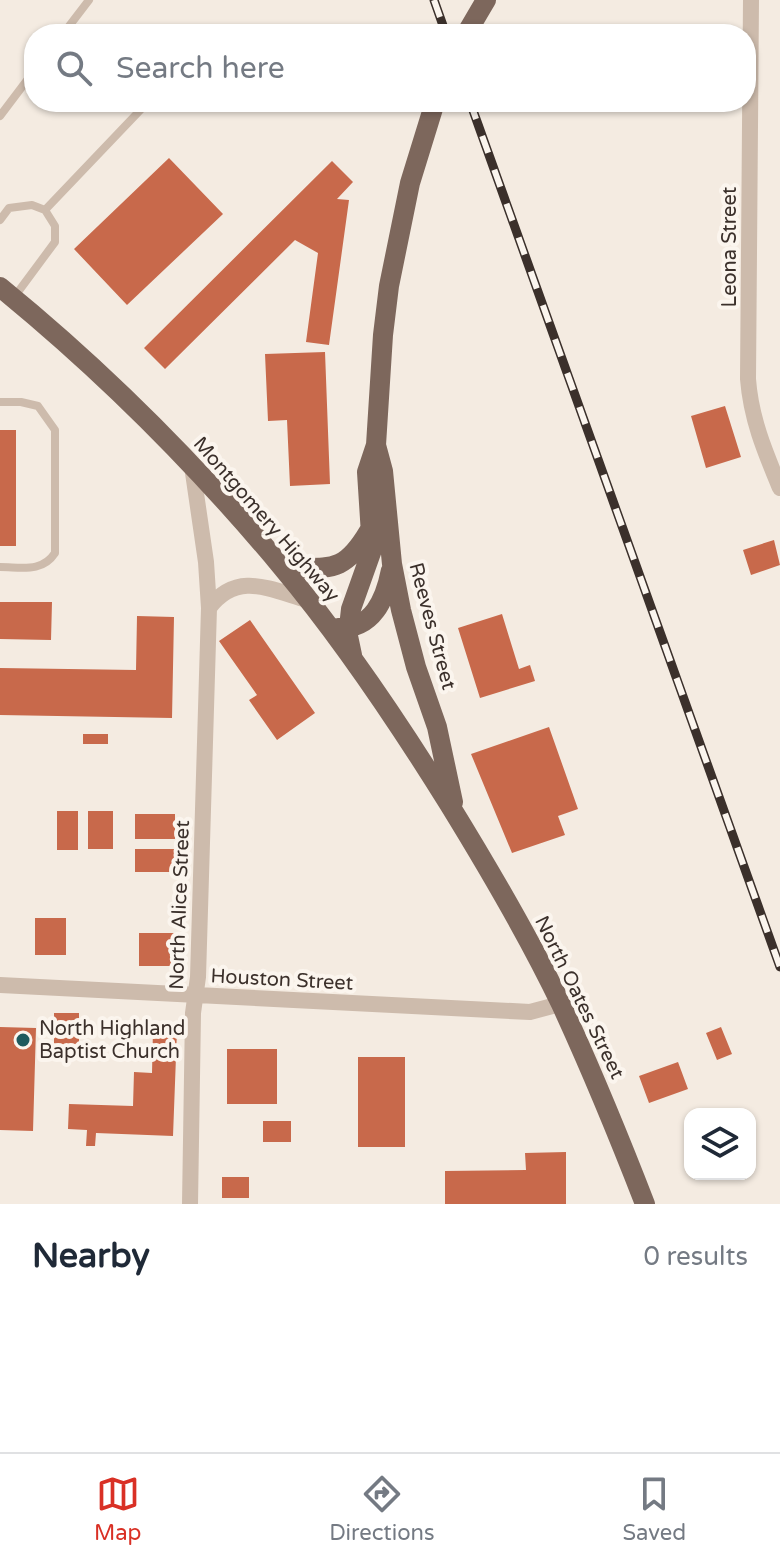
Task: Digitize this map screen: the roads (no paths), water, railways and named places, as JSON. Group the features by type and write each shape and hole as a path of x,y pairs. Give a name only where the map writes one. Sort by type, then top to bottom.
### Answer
{"main road":[{"path":"472,24 486,0"},
{"name":"Reeves Street","path":"354,663 349,627 351,609 372,550 367,472 376,445 389,286 410,183 432,112"},
{"name":"Montgomery Highway","path":"7,292 98,371 192,466 283,568 405,734 457,817"},
{"name":"Reeves Street","path":"376,445 383,471 392,564 416,667 437,727 457,817"},
{"path":"283,568 341,564 357,552 372,527"},
{"path":"324,622 332,627 349,627 370,619 387,590 392,564"},
{"name":"North Oates Street","path":"457,817 528,940 560,1004 645,1204"}],"street":[{"name":"Leona Street","path":"751,0 751,24"},
{"name":"Leona Street","path":"750,112 750,405 780,488"},
{"name":"North Alice Street","path":"190,1204 193,1013 209,608 206,562 192,466"},
{"path":"209,608 230,588 244,585 307,600"},
{"name":"Houston Street","path":"0,985 530,1012 560,1004"}],"lane":[{"path":"71,24 89,0"},
{"path":"0,116 24,84"},
{"path":"45,210 138,112"},
{"path":"0,220 9,208 32,205 45,210 55,226 55,242 7,292"},
{"path":"0,402 38,406 47,417 55,437 55,553 48,563 39,567 0,567"}],"railway":[{"path":"434,0 442,24"},
{"path":"474,112 780,967"}],"place":[{"name":"North Highland Baptist Church","path":"23,1040"}]}
